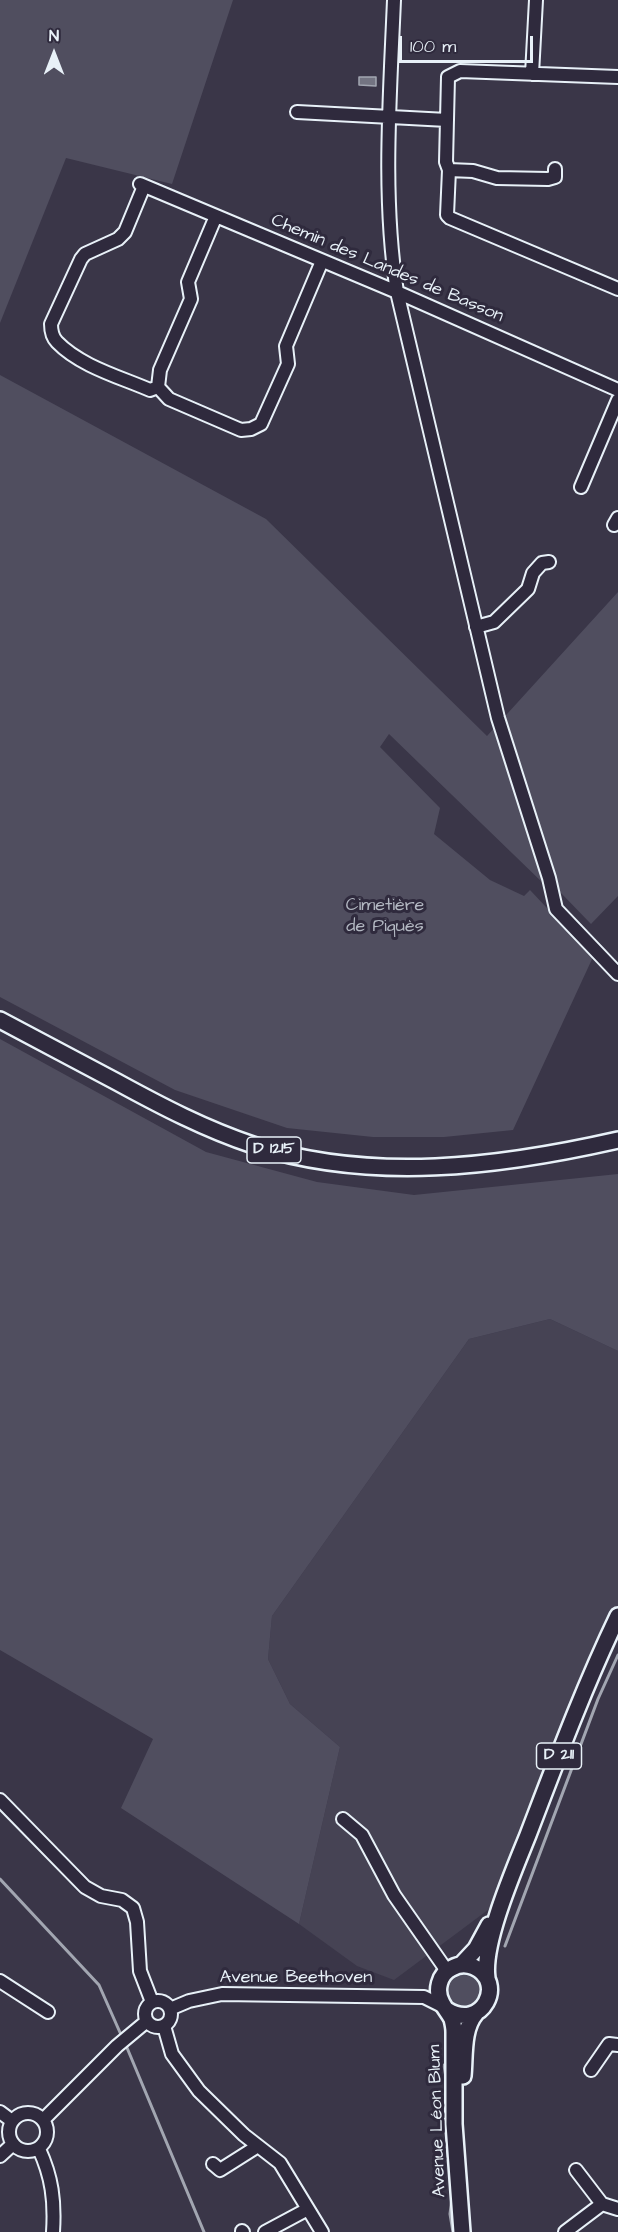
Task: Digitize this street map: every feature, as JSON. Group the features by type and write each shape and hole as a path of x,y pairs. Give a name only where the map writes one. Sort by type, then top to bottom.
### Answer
{"main road":[{"name":"D 1215","path":"0,1020 202,1126 254,1145 326,1162 387,1168 448,1167 574,1149 618,1140"},
{"path":"574,1149 618,1147"},
{"name":"D 211","path":"487,1978 485,1967 487,1954 504,1898 594,1666 618,1616"},
{"name":"D 211","path":"449,1972 476,1949 504,1898"},
{"path":"476,1968 487,1978 489,1986 487,2002 476,2013 461,2016 446,2009 438,1994 449,1972 476,1968"},
{"name":"Avenue Léon Blum","path":"446,2009 452,2020 454,2032 454,2124 462,2232"},
{"name":"Avenue Léon Blum","path":"471,2232 463,2118 463,2078 467,2033 470,2020 476,2013"}],"street":[{"path":"394,0 389,117 390,246 397,292 498,718 556,909 618,974"},
{"path":"532,74 536,0"},
{"path":"618,77 460,71 448,77 446,162 448,170 447,215 450,218 618,290"},
{"path":"297,112 447,120"},
{"path":"448,170 473,171 497,178 548,179 555,177 555,169"},
{"name":"Chemin des Landes de Basson","path":"158,387 150,390 82,361 56,341 51,332 51,324 81,259 85,254 118,239 125,232 142,185 397,292 618,390"},
{"path":"216,216 188,282 190,299 160,370 158,387 169,399 241,430 251,429 261,424 288,364 286,346 322,261"},
{"path":"581,487 618,400"},
{"path":"476,627 494,622 528,589 533,573 542,562 549,562"},
{"path":"0,1800 85,1887 101,1896 122,1900 133,1908 137,1922 140,1971 152,2002"},
{"path":"343,1819 362,1835 394,1895 449,1972 424,1997"},
{"path":"0,1981 48,2012"},
{"name":"Avenue Beethoven","path":"170,2009 189,2001 222,1994 424,1997 446,2009"},
{"path":"152,2002 165,2003 170,2009 171,2017 164,2026 157,2028 147,2022 145,2013 152,2002"},
{"path":"43,2120 122,2042 147,2022"},
{"path":"164,2026 172,2054 199,2091 244,2135 280,2163 322,2232"},
{"path":"591,2070 609,2044 618,2045"},
{"path":"0,2112 12,2121"},
{"path":"33,2113 43,2120 47,2133 39,2149 21,2150 13,2144 8,2133 12,2121 20,2114 33,2113"},
{"path":"0,2156 13,2144"},
{"path":"213,2164 220,2170 258,2146"},
{"path":"39,2149 49,2173 53,2191 55,2207 52,2232"},
{"path":"576,2170 602,2204 618,2209"},
{"path":"565,2232 602,2204"},
{"path":"266,2232 308,2209"}],"shaded area":[{"path":"550,1319 618,1351 618,1616 504,1898 394,1980 357,1966 299,1924 340,1747 290,1704 268,1659 272,1616 469,1339"}],"green space":[{"path":"0,0 233,0 172,184 66,158 0,323"},
{"name":"Cimetière de Piquès","path":"0,375 266,519 487,736 618,592 618,896 591,924 560,892 545,885 389,734 380,747 440,808 434,834 490,880 524,896 530,890 593,957 513,1130 444,1137 373,1137 287,1128 175,1090 0,997"},
{"path":"0,1039 206,1152 317,1182 414,1195 618,1174 618,1351 550,1319 469,1339 272,1616 268,1659 290,1704 340,1747 299,1924 121,1808 153,1739 0,1650"},
{"path":"464,1973 476,1978 481,1990 476,2002 464,2007 452,2002 447,1990 452,1978"}],"water":[{"path":"359,77 376,77 376,86 359,85"}],"waterway":[{"path":"505,1946 598,1699 618,1655"},
{"path":"0,1879 99,1985 122,2037"},
{"path":"125,2043 204,2232"},
{"path":"444,2065 447,2084"},
{"path":"452,2198 450,2214 453,2232"}]}
